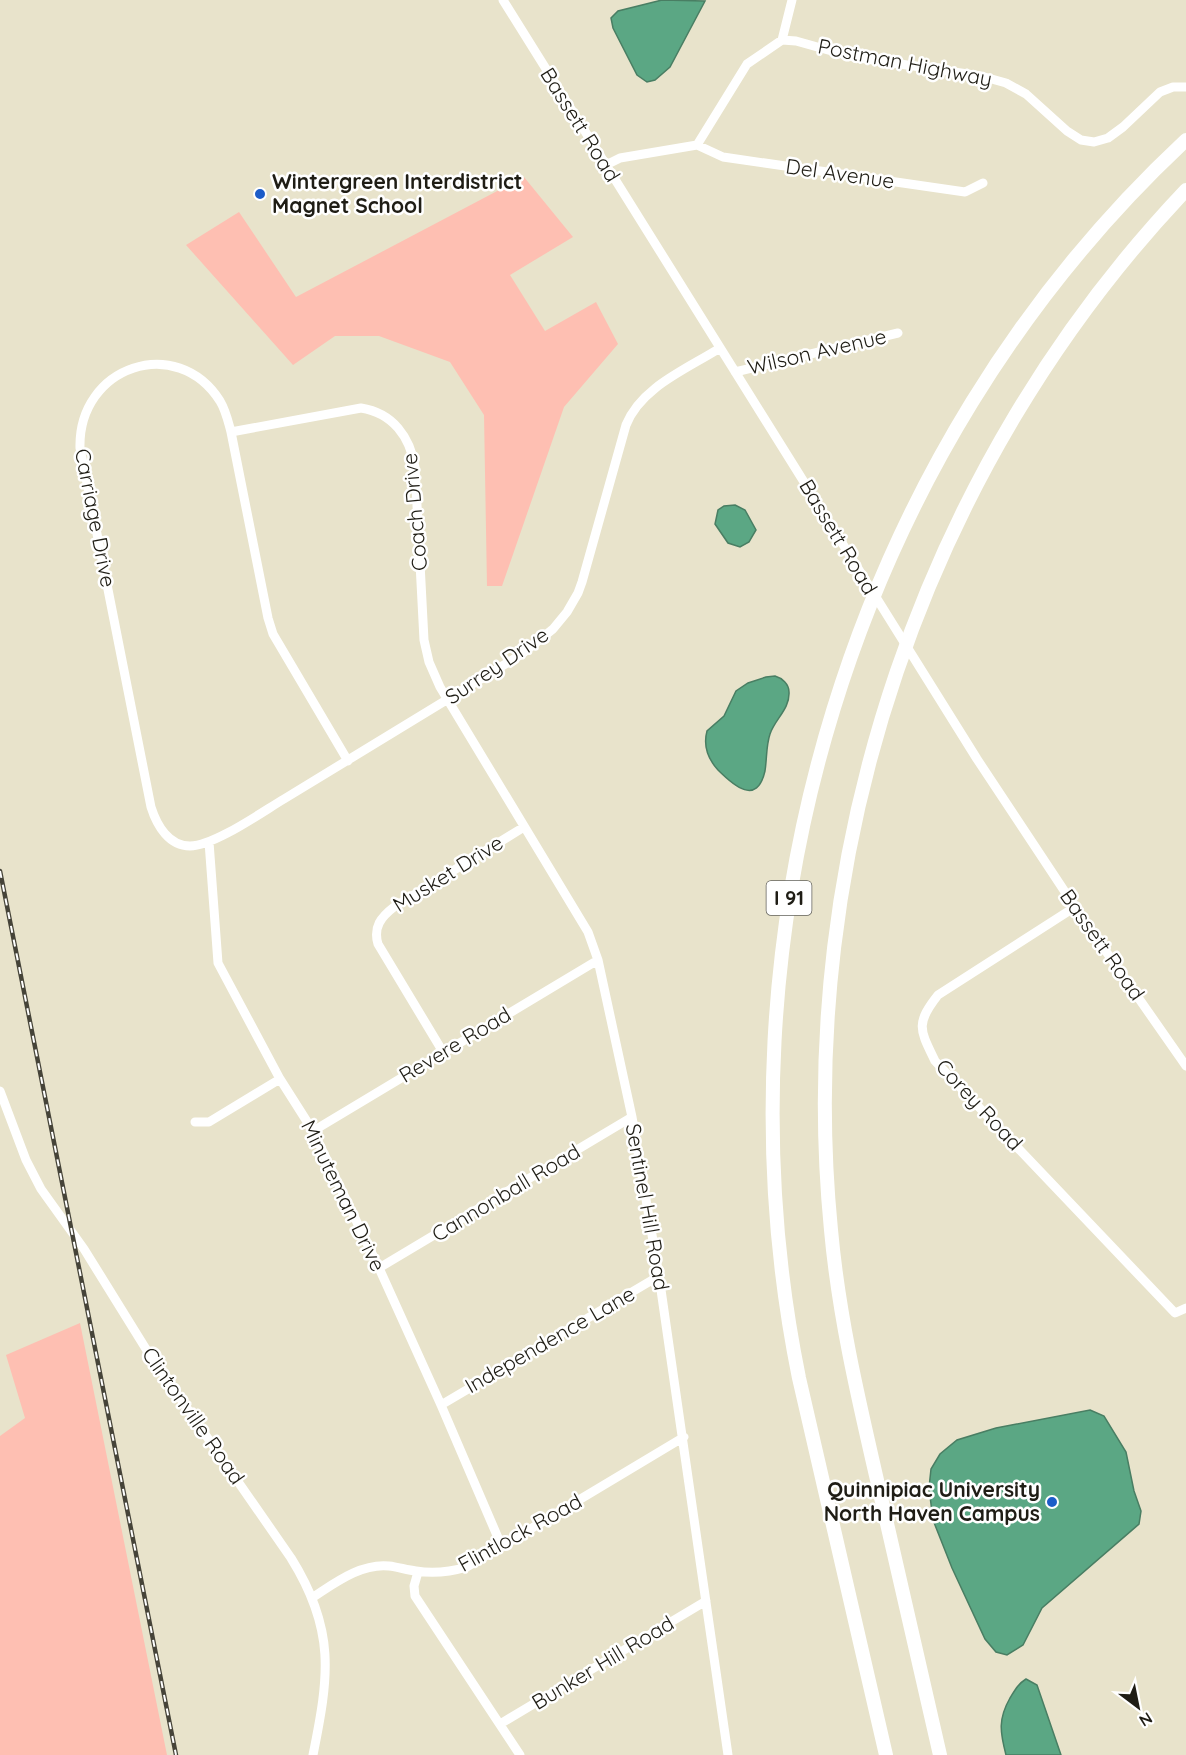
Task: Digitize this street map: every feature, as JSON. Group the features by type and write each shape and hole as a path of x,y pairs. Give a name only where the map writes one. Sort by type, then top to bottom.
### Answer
{"highway":[{"name":"I 91","path":"886,1755 799,1378 780,1252 773,1153 773,1062 780,965 792,876 818,756 851,653 884,571 929,477 987,379 1039,304 1105,224 1185,141"},
{"name":"I 91","path":"940,1755 856,1387 841,1310 832,1241 826,1172 825,1080 830,986 841,896 864,781 889,693 922,603 962,515 1004,435 1061,346 1117,271 1185,191"}],"street":[{"name":"Bassett Road","path":"502,0 915,661 1075,907 1186,1066"},
{"path":"606,165 620,158 697,145 747,64 782,40 792,0"},
{"name":"Postman Highway","path":"782,40 796,41 853,57 981,76 1006,83 1026,94 1067,131 1081,140 1094,142 1108,138 1123,127 1160,92 1173,87 1186,87"},
{"name":"Del Avenue","path":"697,145 723,157 965,192 983,183"},
{"name":"Wilson Avenue","path":"735,372 898,333"},
{"name":"Surrey Drive","path":"209,842 448,699 545,637 561,620 582,582 626,425 633,410 652,390 720,348"},
{"name":"Carriage Drive","path":"209,842 189,846 180,844 165,834 154,818 80,448 80,432 89,406 107,381 131,368 159,365 182,370 205,383 221,403 231,432 273,634 348,760"},
{"name":"Coach Drive","path":"231,432 352,409 371,410 397,426 410,445 415,467 426,650 433,673 448,699"},
{"name":"Sentinel Hill Road","path":"448,699 588,932 598,960 632,1117 659,1276 728,1755"},
{"name":"Musket Drive","path":"443,1052 378,944 377,928 380,920 394,907 524,827"},
{"name":"Minuteman Drive","path":"209,842 218,963 280,1079 313,1131 379,1268 502,1547"},
{"name":"Corey Road","path":"1075,907 938,995 924,1013 922,1035 935,1061 1175,1313 1186,1308"},
{"name":"Revere Road","path":"313,1131 598,960"},
{"path":"195,1122 209,1122 280,1079"},
{"name":"Clintonville Road","path":"0,1091 26,1160 41,1189 84,1249 146,1349 291,1558 313,1597 324,1635 326,1666 325,1693 313,1755"},
{"name":"Cannonball Road","path":"379,1268 632,1117"},
{"name":"Independence Lane","path":"441,1405 659,1276"},
{"name":"Flintlock Road","path":"313,1597 344,1577 366,1569 387,1566 418,1572 449,1572 467,1567 684,1437"},
{"path":"418,1572 414,1586 415,1596 520,1755"},
{"name":"Bunker Hill Road","path":"500,1725 706,1601"}],"shaded area":[{"path":"662,0 705,1 670,67 655,80 647,82 637,75 613,28 611,18 618,11"},
{"path":"524,177 573,237 510,275 545,331 596,302 618,344 564,407 502,586 487,586 484,415 450,362 379,336 335,336 293,365 186,245 239,212 296,297"},
{"path":"735,505 745,510 756,530 749,542 740,547 728,543 715,524 718,510 724,506"},
{"path":"775,676 786,684 789,689 789,698 770,734 765,771 761,782 757,788 744,790 731,782 712,761 706,747 707,731 724,716 736,691 748,683"},
{"path":"80,1323 167,1755 0,1755 0,1436 25,1418 6,1355"},
{"path":"1090,1410 1104,1416 1126,1452 1134,1491 1141,1511 1139,1524 1042,1608 1023,1645 1007,1655 996,1652 985,1639 952,1568 933,1520 929,1488 931,1469 940,1454 957,1440 996,1428"},
{"path":"1026,1679 1037,1685 1061,1755 1006,1755 1001,1732 1003,1713 1015,1690"}],"railway":[{"path":"0,871 176,1755"}],"place":[{"name":"Wintergreen Interdistrict Magnet School","path":"260,194"},
{"name":"Quinnipiac University North Haven Campus","path":"1052,1502"}]}
